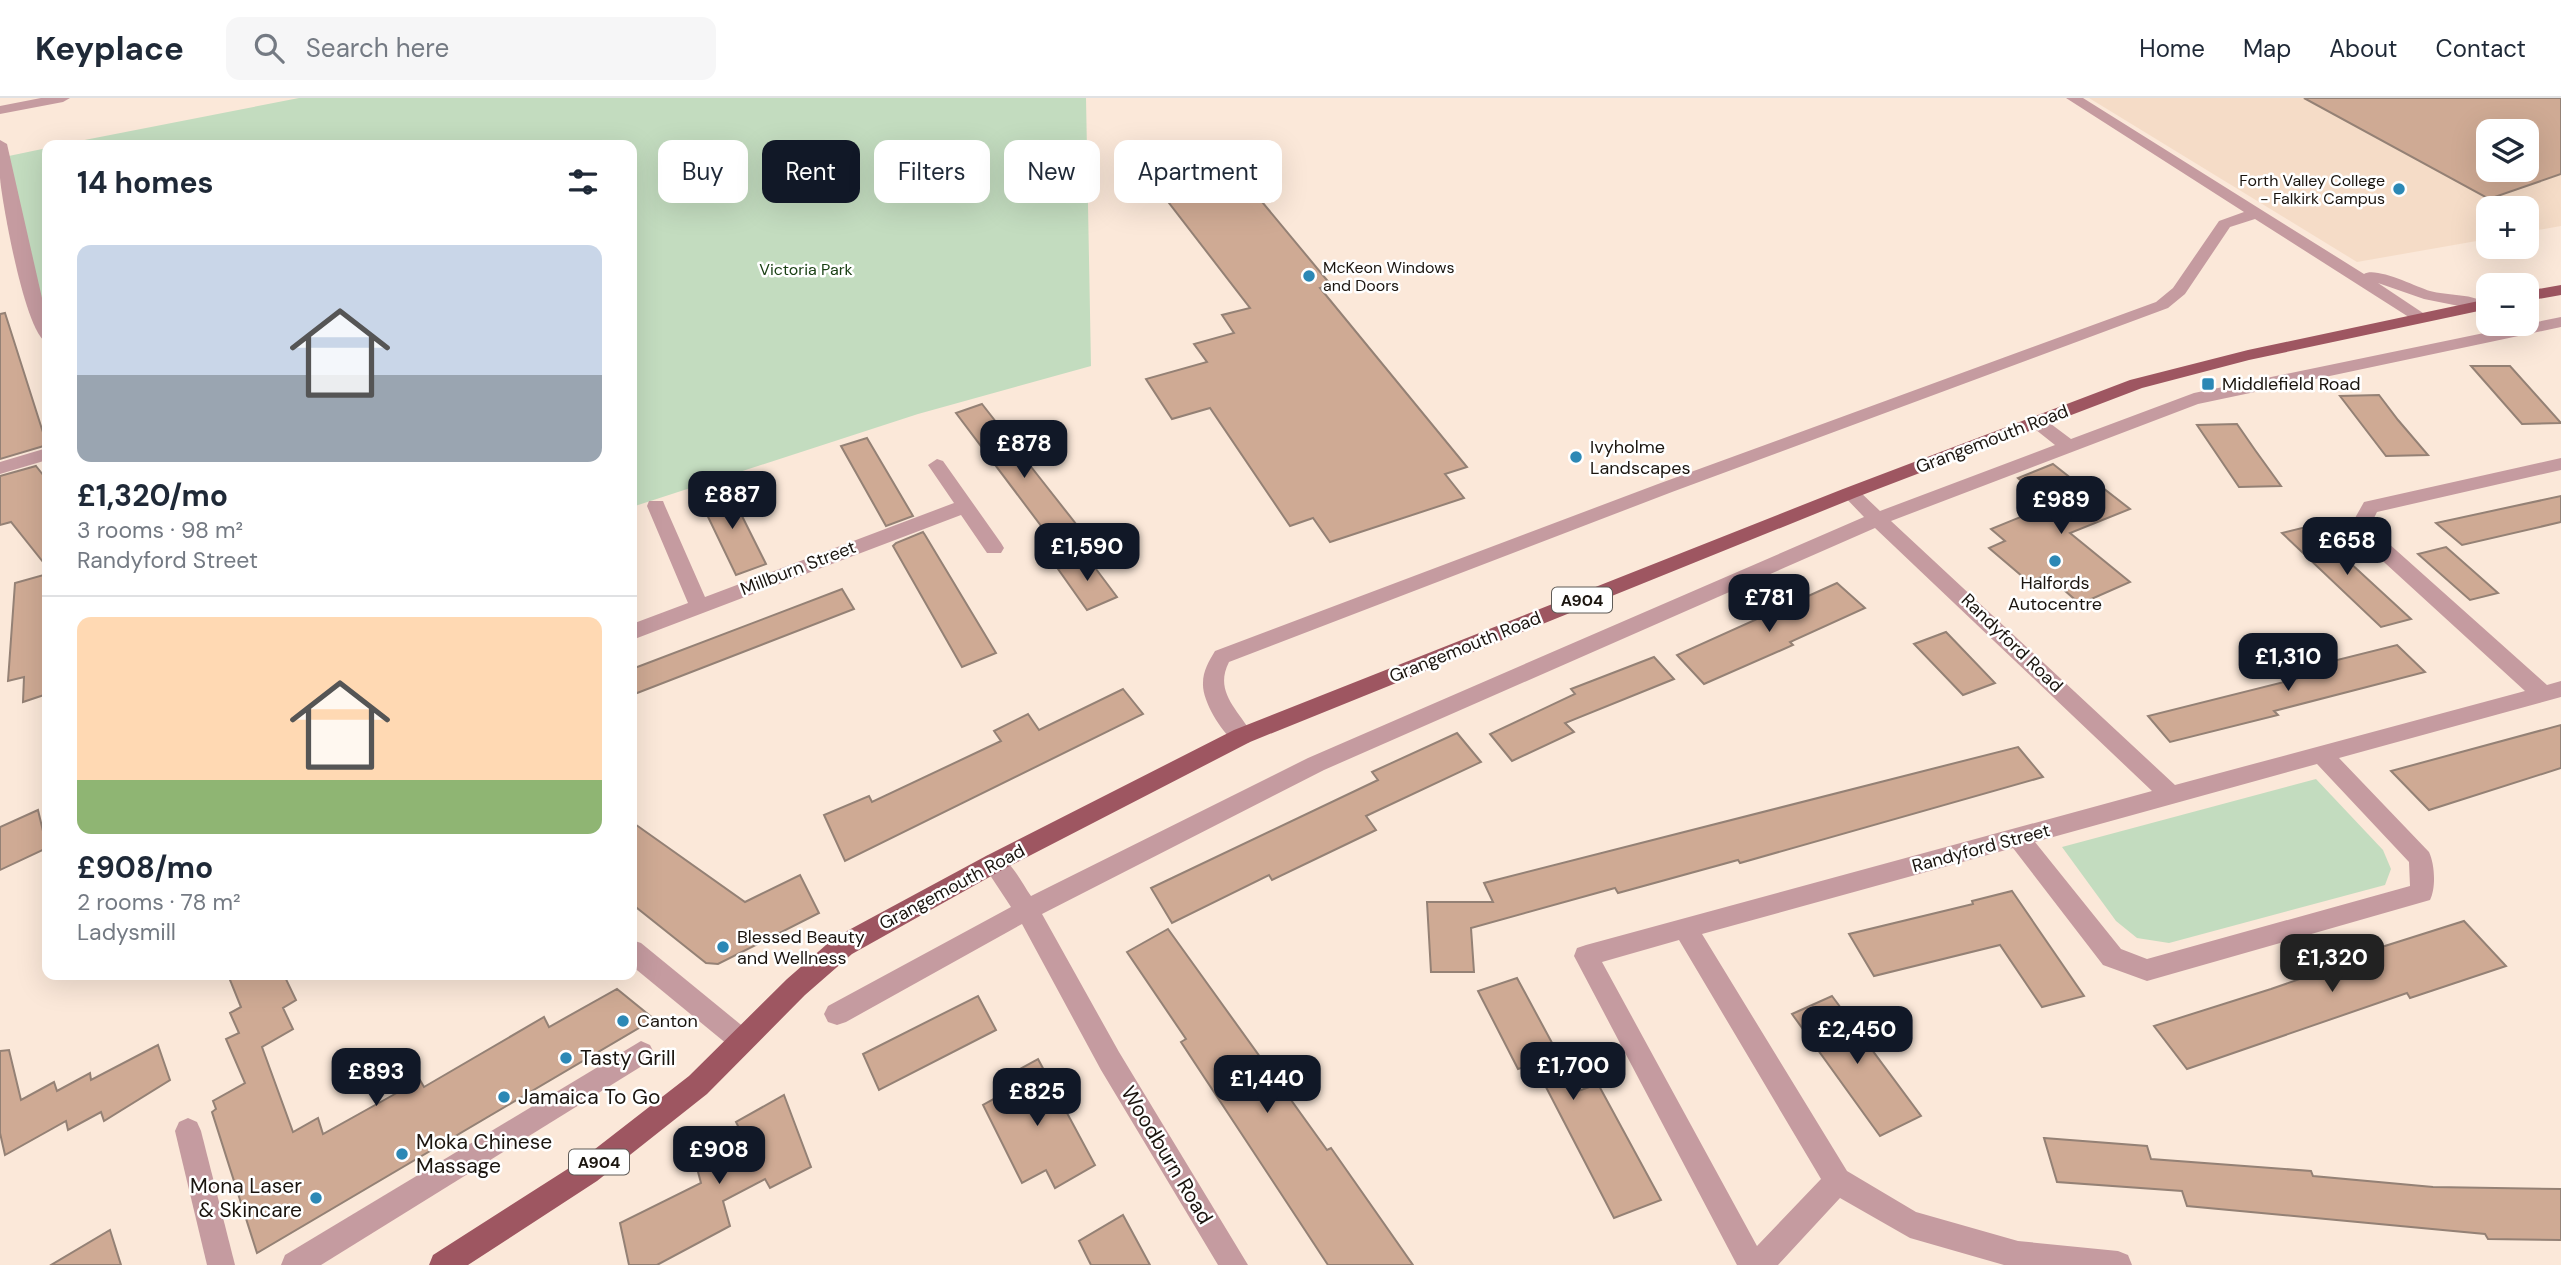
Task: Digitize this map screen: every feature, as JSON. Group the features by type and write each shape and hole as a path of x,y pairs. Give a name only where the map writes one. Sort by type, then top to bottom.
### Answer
{"main road":[{"path":"2539,294 2561,290"},
{"name":"Grangemouth Road","path":"742,1041 843,946 994,863 1242,736 1850,493 2136,384 2248,355 2476,306"},
{"name":"A904","path":"443,1265 587,1172 698,1085 742,1041"}],"street":[{"path":"0,110 63,98"},
{"path":"2073,98 2421,317"},
{"path":"0,144 35,311 42,326"},
{"path":"1242,736 1215,698 1211,685 1214,670 1222,657 1665,488 2151,310 2179,291 2224,224 2257,213"},
{"path":"2321,253 2430,296 2476,303"},
{"name":"Grangemouth Road","path":"837,1014 1027,910 1316,764 1880,519 2194,400 2561,322"},
{"path":"2037,422 2069,447"},
{"path":"0,468 42,455"},
{"path":"2552,692 2369,537 2364,519 2371,507 2561,464"},
{"path":"937,465 994,548"},
{"name":"Randyford Road","path":"1850,493 2172,796"},
{"path":"656,506 699,606"},
{"name":"Millburn Street","path":"637,630 965,506"},
{"name":"Randyford Street","path":"1752,1265 1586,956 2552,692"},
{"path":"2018,838 2112,957 2147,970 2422,893 2421,859 2322,755"},
{"name":"Woodburn Road","path":"994,863 1027,910 1110,1061 1234,1265"},
{"path":"1685,928 1837,1181 1910,1224 2018,1255 2118,1265"},
{"path":"637,955 742,1041"},
{"path":"295,1265 641,1053"},
{"path":"188,1131 221,1265"},
{"path":"1759,1265 1837,1181"}],"shaded area":[{"name":"Forth Valley College - Falkirk Campus","path":"2089,98 2561,98 2561,226 2539,230 2539,196 2476,196 2476,241 2357,262"}],"green space":[{"name":"Victoria Park","path":"299,98 1086,98 1087,140 1004,140 1004,203 1088,203 1091,366 918,414 637,505 637,140 85,140"},
{"path":"42,149 42,326 35,311 4,157"},
{"path":"2316,779 2383,850 2391,869 2385,885 2169,943 2137,938 2116,921 2062,847"}],"building":[{"path":"2304,98 2561,98 2561,174 2539,182 2539,119 2476,119 2476,182 2538,182 2498,196 2484,196"},
{"path":"1169,203 1263,203 1331,285 1320,288 1467,467 1445,474 1464,498 1330,542 1313,518 1290,526 1210,408 1172,419 1146,379 1207,362 1194,344 1234,333 1222,315 1250,308"},
{"path":"5,313 42,429 42,446 0,459 0,314"},
{"path":"2471,366 2510,366 2561,423 2522,424"},
{"path":"2379,395 2428,455 2386,456 2340,396"},
{"path":"982,404 1091,543 1063,555 956,413"},
{"path":"2237,424 2281,486 2239,487 2197,425"},
{"path":"867,438 913,516 886,526 841,446"},
{"name":"Halfords Autocentre","path":"2053,464 2086,490 2099,485 2130,509 2070,533 2130,582 2080,604 2047,575 2029,582 1989,548 2005,541 1991,529 2050,505 2018,478"},
{"path":"36,466 42,474 42,561 11,522 0,525 0,476"},
{"path":"727,486 766,564 736,575 698,496"},
{"path":"2561,496 2561,522 2462,545 2436,523"},
{"path":"2310,526 2411,619 2381,627 2282,533"},
{"path":"923,532 996,653 962,667 893,546"},
{"path":"2446,547 2498,593 2470,600 2418,554"},
{"path":"1087,557 1117,597 1087,610 1058,569"},
{"path":"42,575 42,696 23,702 24,677 8,681 15,583"},
{"path":"1837,583 1865,608 1790,642 1793,645 1704,684 1677,655"},
{"path":"842,589 854,609 637,693 637,667"},
{"path":"1946,632 1995,683 1963,695 1914,644"},
{"path":"2397,645 2425,672 2274,711 2278,715 2170,742 2148,716 2296,679 2289,672"},
{"path":"1654,657 1674,679 1565,723 1574,732 1512,761 1490,734 1575,694 1571,689"},
{"path":"1123,689 1143,714 845,861 824,815 869,796 872,802 1001,741 994,731 1028,714 1039,730"},
{"path":"2561,725 2561,768 2429,810 2391,771"},
{"path":"1457,733 1481,762 1366,816 1376,830 1272,880 1269,875 1172,923 1151,888 1378,780 1372,772"},
{"path":"2018,747 2043,777 1740,863 1738,860 1618,893 1615,888 1471,928 1474,972 1431,972 1427,902 1493,902 1484,883"},
{"path":"38,810 42,827 42,850 0,870 0,827"},
{"path":"637,826 745,902 800,875 819,913 718,964 706,963 637,908"},
{"path":"2012,891 2084,996 2042,1007 2000,945 1874,976 1849,934 1973,904 1972,901"},
{"path":"2464,921 2506,966 2410,998 2407,993 2187,1069 2154,1026 2271,989 2372,954 2369,951"},
{"path":"1168,929 1327,1150 1331,1148 1413,1265 1328,1265 1181,1042 1186,1039 1127,952"},
{"path":"1517,978 1578,1091 1598,1084 1661,1200 1614,1218 1534,1064 1518,1069 1478,991"},
{"path":"230,980 286,980 296,1000 283,1008 293,1029 262,1047 293,1132 318,1118 323,1134 420,1080 424,1087 544,1017 549,1027 617,989 654,1019 257,1253 212,1112 216,1109 213,1101 245,1083 226,1039 239,1033 230,1013 241,1007"},
{"path":"978,996 996,1030 879,1090 863,1054"},
{"path":"1832,996 1921,1116 1880,1136 1792,1014"},
{"path":"158,1045 170,1080 104,1121 101,1112 68,1130 66,1121 5,1155 0,1133 0,1051 9,1050 21,1100 54,1082 57,1091 90,1073 91,1080"},
{"path":"1038,1059 1095,1165 1055,1188 1046,1170 1022,1183 983,1105 1006,1092 1000,1080"},
{"path":"784,1095 811,1167 770,1188 765,1179 723,1201 730,1226 657,1265 629,1265 620,1223 701,1183 694,1157 742,1134 736,1122"},
{"path":"2044,1138 2147,1146 2151,1159 2311,1171 2313,1176 2433,1187 2561,1189 2561,1240 2488,1239 2485,1234 2187,1206 2182,1191 2057,1182"},
{"path":"1123,1215 1150,1265 1091,1265 1079,1241"},
{"path":"110,1230 121,1265 51,1265"}],"place":[{"name":"Forth Valley College - Falkirk Campus","path":"2399,189"},
{"name":"McKeon Windows and Doors","path":"1309,276"},
{"name":"Middlefield Road","path":"2208,384"},
{"name":"Ivyholme Landscapes","path":"1576,457"},
{"name":"Halfords Autocentre","path":"2055,561"},
{"name":"Blessed Beauty and Wellness","path":"723,947"},
{"name":"Canton","path":"623,1021"},
{"name":"Tasty Grill","path":"566,1058"},
{"name":"Jamaica To Go","path":"504,1097"},
{"name":"Moka Chinese Massage","path":"402,1154"},
{"name":"Mona Laser & Skincare","path":"316,1198"}]}
